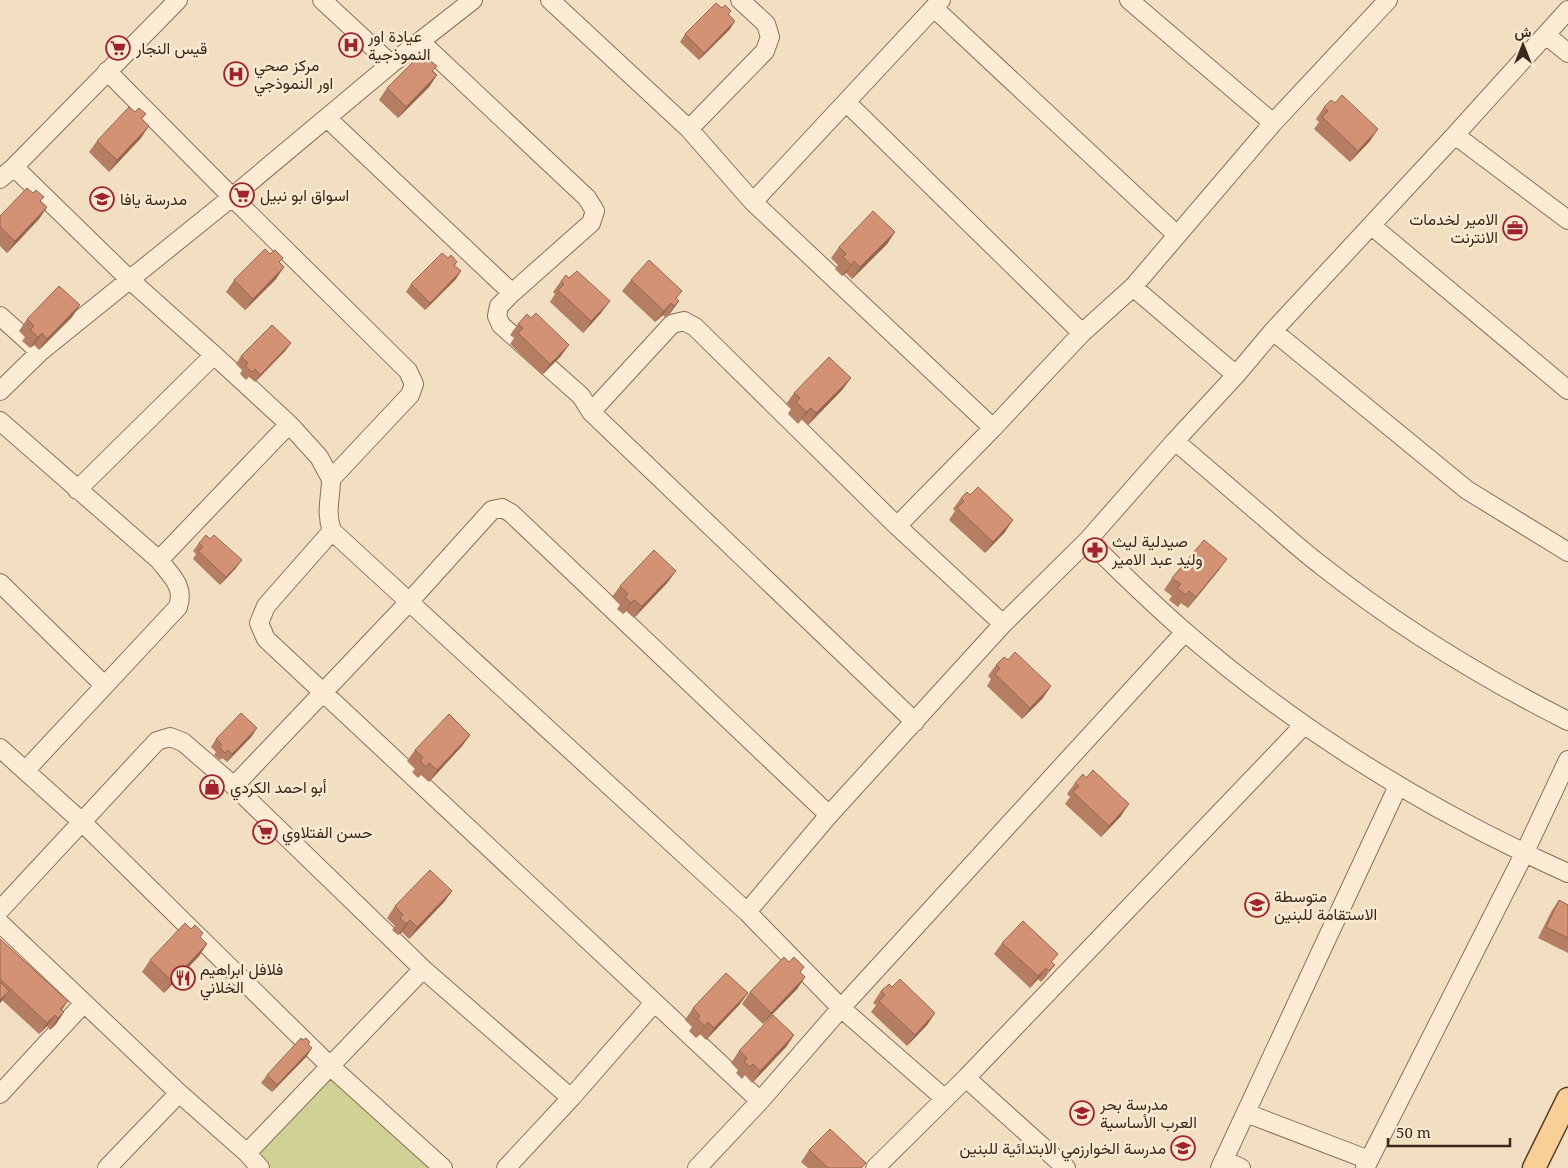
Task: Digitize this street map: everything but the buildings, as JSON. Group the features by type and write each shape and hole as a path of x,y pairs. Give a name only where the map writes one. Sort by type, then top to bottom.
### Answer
{"main road":[{"path":"1534,1168 1568,1099"}],"street":[{"path":"0,179 178,0"},
{"path":"322,0 392,64"},
{"path":"0,390 40,352 232,198 392,64 473,0"},
{"path":"550,0 689,129 753,202 993,428"},
{"path":"689,129 765,51 770,37 766,24 740,0"},
{"path":"1129,0 1273,123"},
{"path":"898,526 1082,333 1133,287 1273,123 1388,0"},
{"path":"753,202 938,4 1178,235"},
{"path":"748,912 828,815 1003,624 1088,540 1273,331 1372,226 1568,10"},
{"path":"1546,35 1568,53"},
{"path":"422,42 587,198 595,211 591,223 499,306 497,316 501,325 581,396 591,412 915,722"},
{"path":"107,71 232,198 408,371 414,384 410,395 331,479"},
{"path":"846,102 1082,333"},
{"path":"328,119 512,293"},
{"path":"1455,135 1568,220"},
{"path":"14,167 129,279 289,424 319,457 331,479 328,521 332,530 748,912 841,1008 944,1098"},
{"path":"1372,226 1568,390"},
{"path":"1133,287 1236,375"},
{"path":"0,316 40,352"},
{"path":"591,412 672,324 684,321 695,327 898,526 1003,624"},
{"path":"1273,331 1467,490 1568,552"},
{"path":"77,490 214,355"},
{"path":"0,421 159,560 178,584 181,597 178,607 25,771"},
{"path":"159,560 289,424"},
{"path":"1175,441 1320,565 1369,603 1473,671 1568,721"},
{"path":"234,786 409,602 492,510 502,508 511,512 828,815"},
{"path":"332,530 266,606 259,623 266,640 760,1101"},
{"path":"1088,540 1185,632 1243,680 1304,725 1398,786 1460,821 1524,854 1568,873"},
{"path":"0,584 104,685"},
{"path":"697,1168 1185,632"},
{"path":"875,1168 966,1078 1304,725"},
{"path":"0,910 158,741 170,737 183,742 234,786 423,969 571,1098"},
{"path":"0,748 82,822 330,1066 443,1168"},
{"path":"1246,1113 1367,1164 1524,854 1568,760"},
{"path":"1241,1168 1222,1164 1398,786"},
{"path":"0,923 179,1094 246,1153 260,1168"},
{"path":"246,1153 423,969"},
{"path":"0,1094 84,1003"},
{"path":"506,1168 571,1098 654,1003"},
{"path":"966,1078 1066,1168"},
{"path":"107,1168 179,1094"}],"green space":[{"path":"330,1066 443,1168 262,1168 247,1153"}],"place":[{"name":"عيادة اور النموذجية","path":"351,45"},
{"name":"قيس النجار","path":"118,48"},
{"name":"مركز صحي اور النموذجي","path":"236,74"},
{"name":"اسواق ابو نبيل","path":"242,195"},
{"name":"مدرسة يافا","path":"102,199"},
{"name":"الامير لخدمات الانترنت","path":"1515,228"},
{"name":"صيدلية ليث وليد عبد الامير","path":"1095,550"},
{"name":"أبو احمد الكردي","path":"212,787"},
{"name":"حسن الفتلاوي","path":"265,832"},
{"name":"متوسطة الاستقامة للبنين","path":"1257,905"},
{"name":"فلافل ابراهيم الخلاني","path":"183,978"},
{"name":"مدرسة بحر العرب الأساسية","path":"1082,1113"},
{"name":"مدرسة الخوارزمي الابتدائية للبنين","path":"1183,1148"}]}
